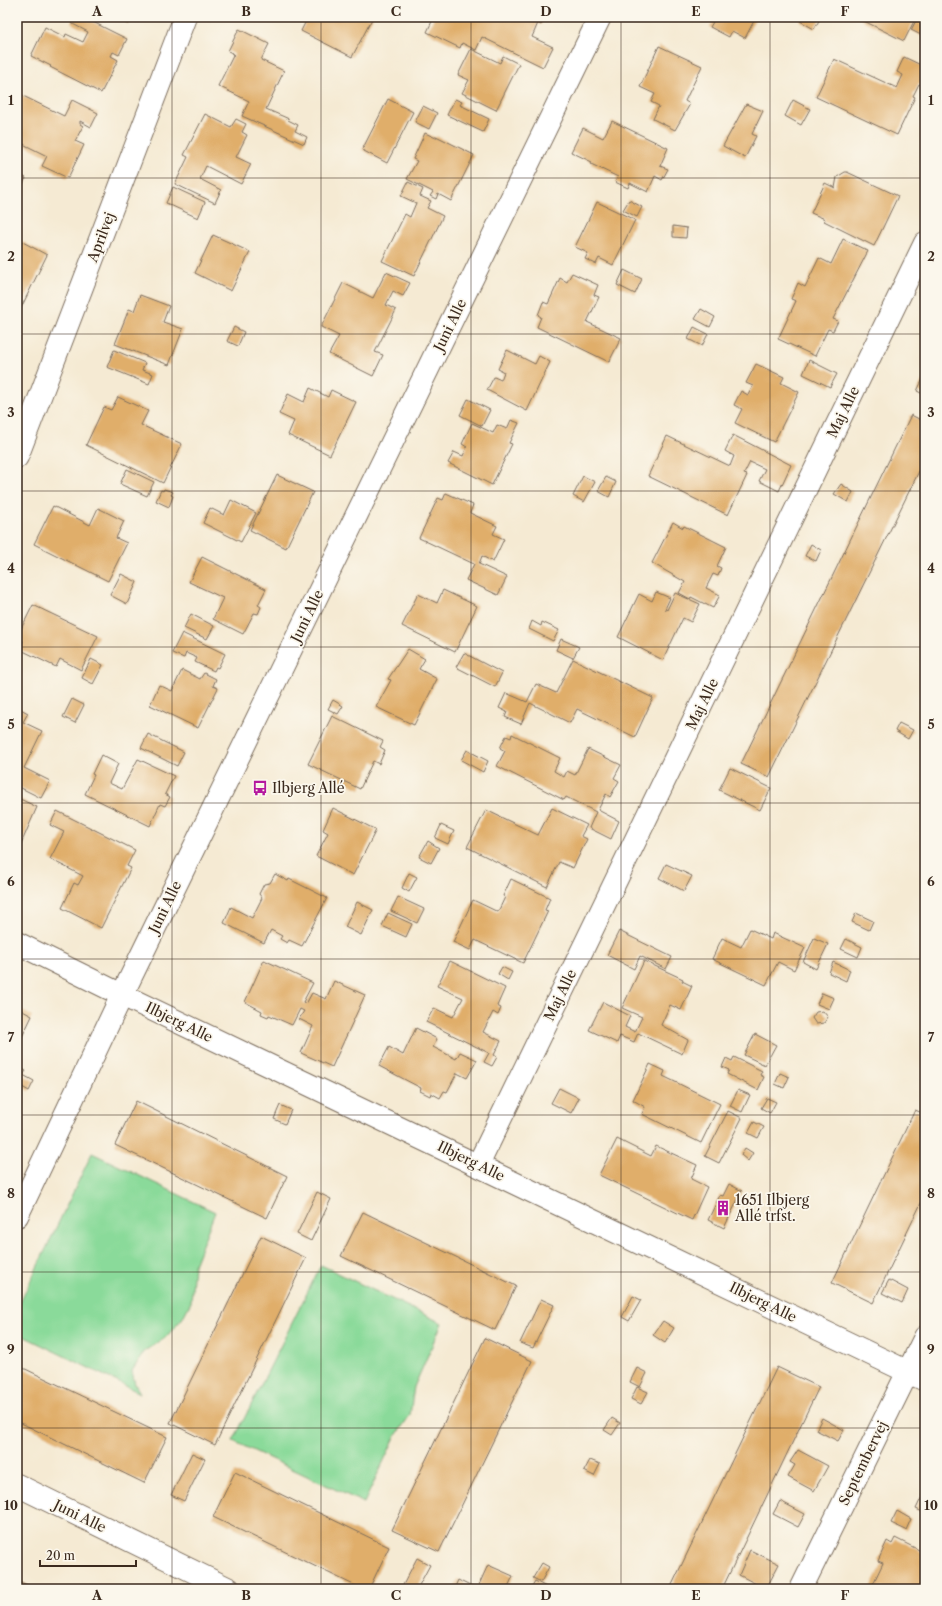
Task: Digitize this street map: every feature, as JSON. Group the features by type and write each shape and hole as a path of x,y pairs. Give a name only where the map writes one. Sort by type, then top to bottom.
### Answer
{"street":[{"name":"Aprilvej","path":"17,457 185,17"},
{"name":"Juni Alle","path":"17,1216 122,995 600,17"},
{"name":"Maj Alle","path":"478,1164 925,243"},
{"name":"Ilbjerg Alle","path":"17,943 122,995 478,1164 916,1376"},
{"name":"Septembervej","path":"801,1589 916,1376 925,1337"},
{"name":"Juni Alle","path":"17,1485 229,1589"}],"green space":[{"path":"92,1153 215,1212 194,1265 191,1302 182,1319 165,1338 144,1352 132,1371 135,1384 140,1393 17,1333 17,1309"},
{"path":"321,1265 442,1323 414,1387 410,1415 395,1437 364,1503 233,1441"}],"building":[{"path":"74,17 83,17 127,39 119,55 113,52 111,56 118,60 101,93 31,56 45,27 65,37 66,34 83,42 88,32 71,23"},
{"path":"115,17 131,17 128,24"},
{"path":"308,17 373,17 352,57 301,31"},
{"path":"434,17 540,17 543,19 541,25 538,23 532,37 553,47 543,67 482,37 476,50 462,43 460,48 427,32"},
{"path":"704,17 756,17 745,38 732,31 729,37 710,27 713,22"},
{"path":"802,17 815,17 820,19 814,29 800,21"},
{"path":"856,17 907,17 914,21 904,41"},
{"path":"918,17 925,17 925,37 911,30"},
{"path":"239,29 269,44 261,60 284,71 266,109 289,119 288,120 298,125 295,131 307,137 304,144 242,116 249,101 218,86 234,54 228,51"},
{"path":"659,46 702,66 685,101 690,104 675,130 653,119 659,106 651,102 655,94 640,87"},
{"path":"471,49 500,63 503,56 519,64 496,110 462,93 469,80 458,75"},
{"path":"904,57 925,67 925,86 919,84 913,96 915,97 897,135 816,97 834,59 897,88 903,75 897,72"},
{"path":"17,93 64,116 72,100 98,113 91,127 80,121 80,124 83,126 75,141 84,145 68,178 42,166 47,156 17,141"},
{"path":"388,99 413,112 387,163 362,150"},
{"path":"455,99 462,102 460,105 489,119 483,132 447,115"},
{"path":"793,100 810,109 801,125 785,116"},
{"path":"746,104 763,111 752,134 756,136 745,158 723,146"},
{"path":"423,106 437,113 429,129 415,122"},
{"path":"205,114 231,127 236,119 246,124 242,132 247,135 236,157 251,164 241,184 206,166 200,179 221,190 215,203 175,184 188,157 184,155"},
{"path":"612,121 668,148 660,166 668,169 662,180 655,176 648,192 630,183 628,188 615,182 618,177 591,164 592,162 571,152 583,128 603,138"},
{"path":"425,133 436,138 436,136 474,155 451,201 438,194 436,199 430,196 433,192 407,179 417,161 413,159"},
{"path":"845,172 898,196 874,246 811,213 825,183 835,188 837,177"},
{"path":"17,173 26,178 17,196"},
{"path":"408,182 423,189 420,196 431,201 427,208 443,216 414,276 382,261 405,214 410,217 416,203 401,196"},
{"path":"173,187 205,202 198,218 166,203"},
{"path":"629,200 642,207 637,217 623,210"},
{"path":"597,202 635,220 613,265 599,258 596,264 585,259 588,253 575,247"},
{"path":"673,226 687,228 686,238 673,237"},
{"path":"213,235 250,252 231,291 195,273"},
{"path":"843,239 868,251 833,319 838,321 833,331 828,329 815,356 778,339 796,301 791,299 798,283 805,287 819,258 831,264"},
{"path":"19,240 47,255 19,312 17,311 17,244"},
{"path":"624,270 642,279 635,294 617,285"},
{"path":"386,272 410,283 403,296 393,291 386,305 396,310 375,352 383,355 373,376 329,354 339,336 321,327 343,283 373,298"},
{"path":"572,273 598,285 594,295 599,297 587,322 621,338 609,362 537,327 541,317 538,315 543,302 548,304 560,278 567,282"},
{"path":"140,295 169,306 163,322 183,329 169,365 115,344 129,309 134,311"},
{"path":"701,309 715,317 710,327 695,319"},
{"path":"234,327 244,332 238,346 227,341"},
{"path":"694,327 708,334 702,346 688,339"},
{"path":"114,350 145,363 142,370 153,374 149,384 107,367"},
{"path":"507,350 535,364 539,356 550,362 527,411 487,390 494,377 501,380 504,372 498,369"},
{"path":"809,360 837,374 830,387 803,374"},
{"path":"756,364 784,377 781,383 799,392 774,442 735,423 742,409 734,405 741,391 748,395 753,386 746,383"},
{"path":"925,375 925,395 917,391"},
{"path":"310,388 328,397 331,390 356,402 330,455 288,435 294,421 279,414 288,394 304,402"},
{"path":"118,397 148,411 141,425 182,444 163,483 86,445 104,407 111,410"},
{"path":"468,399 490,410 482,426 460,415"},
{"path":"911,415 925,422 925,459 769,777 741,764"},
{"path":"511,420 519,423 509,443 512,444 492,485 448,463 454,452 463,456 467,447 462,444 472,423 493,433 497,425 507,429"},
{"path":"733,435 791,465 779,491 759,481 765,469 750,462 744,474 747,475 728,515 648,476 667,436 730,466 734,456 725,451"},
{"path":"127,469 154,482 147,496 120,484"},
{"path":"277,475 313,492 286,548 250,530"},
{"path":"583,476 595,482 584,502 573,496"},
{"path":"606,477 616,482 609,497 598,491"},
{"path":"841,484 853,492 848,502 834,494"},
{"path":"164,489 173,492 169,507 156,501 161,490 163,491"},
{"path":"446,493 473,505 470,513 497,526 493,534 504,539 493,562 482,556 479,564 507,577 498,595 466,580 474,564 419,538 438,498 443,500"},
{"path":"231,500 256,513 241,542 203,523 210,508 224,515"},
{"path":"53,506 90,525 98,508 124,521 116,538 127,543 108,581 34,544"},
{"path":"673,522 726,547 717,566 721,568 718,576 713,574 706,588 720,595 713,608 679,593 685,582 652,563"},
{"path":"811,544 821,550 816,561 805,556"},
{"path":"202,557 266,589 258,605 261,607 258,614 254,613 243,634 213,619 223,598 189,582"},
{"path":"121,574 137,582 127,604 110,595"},
{"path":"443,590 477,606 455,652 402,626 418,594 437,603"},
{"path":"656,592 670,598 665,609 667,610 675,593 700,604 691,622 683,618 663,660 618,637 639,594 652,601"},
{"path":"33,605 98,636 81,670 60,659 56,667 19,649 23,641 17,637"},
{"path":"191,614 214,626 207,639 184,628"},
{"path":"532,621 541,626 542,622 559,630 553,641 529,629"},
{"path":"182,633 225,654 218,668 216,667 214,671 195,662 197,658 186,653 184,658 172,653"},
{"path":"561,639 579,647 573,658 556,650"},
{"path":"408,649 425,659 419,669 437,679 414,725 376,707 391,680 388,679"},
{"path":"464,653 502,673 495,687 456,667"},
{"path":"91,659 103,665 93,684 82,678"},
{"path":"573,659 653,698 635,737 577,709 570,723 530,703 521,724 505,717 507,712 499,708 506,693 527,702 536,684 556,693"},
{"path":"182,670 200,679 204,673 216,679 213,686 218,688 198,728 150,705 159,685 172,691"},
{"path":"72,699 84,705 75,723 63,717"},
{"path":"333,700 343,706 338,714 328,709"},
{"path":"17,707 28,713 23,722 42,731 24,768 50,781 41,798 17,786"},
{"path":"332,716 383,741 380,747 385,750 379,764 373,761 360,789 308,764"},
{"path":"899,723 913,730 908,739 895,731"},
{"path":"148,734 184,752 177,766 141,748"},
{"path":"512,734 560,758 554,771 564,777 567,771 575,775 588,749 621,765 614,778 619,781 610,797 606,794 598,810 619,821 611,839 589,828 596,812 566,797 564,800 497,766 505,751 500,748 506,736 511,738"},
{"path":"467,750 488,761 483,772 461,760"},
{"path":"101,755 118,764 109,783 122,789 138,759 174,776 165,794 170,797 165,806 160,804 150,826 85,794"},
{"path":"730,768 771,788 760,810 719,790"},
{"path":"20,799 37,807 17,853 17,805"},
{"path":"333,808 376,830 353,875 316,856 328,833 323,830"},
{"path":"552,808 587,825 581,836 587,839 573,868 559,862 547,887 467,847 486,810 538,835"},
{"path":"57,811 135,850 127,866 131,868 101,928 62,908 74,883 78,885 83,876 50,859 64,832 50,825"},
{"path":"441,825 454,831 448,844 435,838"},
{"path":"428,841 439,848 431,863 419,857"},
{"path":"666,864 692,876 684,891 659,878"},
{"path":"409,873 417,877 409,892 402,888"},
{"path":"275,874 288,881 289,879 327,898 302,946 289,940 287,943 280,939 282,936 271,930 264,943 224,923 231,907 252,918 262,898 259,894 264,884 270,883"},
{"path":"511,879 550,898 545,910 548,911 523,963 475,940 470,950 453,942 473,900 498,912 505,897 503,896"},
{"path":"398,897 424,909 417,923 391,911"},
{"path":"357,902 373,910 361,935 345,927"},
{"path":"388,913 412,924 406,937 382,926"},
{"path":"856,913 873,921 869,930 852,922"},
{"path":"750,929 771,939 773,933 805,948 794,970 778,962 766,985 712,959 722,938 741,947"},
{"path":"619,931 672,957 666,969 640,956 634,969 607,955"},
{"path":"814,938 828,944 816,969 803,962"},
{"path":"846,939 862,947 858,957 841,949"},
{"path":"264,960 313,983 303,1002 306,1004 312,993 326,999 334,981 365,995 332,1067 301,1053 313,1026 299,1019 304,1011 300,1009 292,1025 269,1015 268,1017 261,1014 262,1011 245,1002"},
{"path":"450,961 505,988 497,1006 501,1008 498,1015 493,1012 483,1032 501,1041 494,1055 497,1057 492,1066 484,1062 489,1053 426,1022 434,1008 453,1017 463,998 437,986"},
{"path":"644,961 683,979 682,981 692,986 681,1010 670,1005 661,1025 688,1040 682,1054 638,1033 634,1042 620,1036 617,1043 589,1030 603,1002 630,1016 625,1027 635,1032 642,1017 622,1008"},
{"path":"833,962 850,970 846,981 829,973"},
{"path":"502,967 512,972 508,980 498,974"},
{"path":"822,993 834,998 829,1009 817,1004"},
{"path":"17,1008 32,1016 20,1041 17,1039"},
{"path":"823,1011 828,1017 824,1023 816,1024 812,1018 816,1012"},
{"path":"416,1028 437,1039 433,1047 456,1059 460,1052 477,1060 467,1078 457,1073 447,1092 444,1091 440,1098 431,1093 430,1096 420,1091 421,1088 379,1066 389,1047 403,1055"},
{"path":"755,1034 776,1045 765,1065 744,1055"},
{"path":"734,1057 762,1071 760,1075 764,1077 758,1090 727,1074 729,1070 722,1067 726,1058 732,1061"},
{"path":"650,1064 665,1071 663,1076 720,1104 701,1143 642,1114 645,1107 633,1100"},
{"path":"17,1066 26,1071 23,1075 34,1081 29,1091 17,1084"},
{"path":"780,1073 789,1077 784,1088 775,1084"},
{"path":"559,1088 579,1098 571,1113 551,1103"},
{"path":"738,1090 750,1095 742,1112 730,1106"},
{"path":"767,1098 776,1102 770,1113 761,1108"},
{"path":"136,1101 287,1176 267,1218 115,1145"},
{"path":"280,1105 291,1110 285,1124 274,1119"},
{"path":"915,1110 925,1114 925,1195 873,1303 832,1283"},
{"path":"728,1111 742,1118 719,1163 705,1156"},
{"path":"754,1122 764,1127 758,1138 748,1133"},
{"path":"617,1139 651,1156 656,1146 697,1165 691,1179 707,1187 692,1220 599,1175"},
{"path":"745,1148 753,1153 748,1161 741,1155"},
{"name":"1651 Ilbjerg Allé trfst.","path":"729,1184 742,1191 724,1228 708,1220 720,1195 723,1196"},
{"path":"317,1192 331,1199 311,1241 297,1234"},
{"path":"363,1212 516,1286 495,1330 341,1256"},
{"path":"261,1236 306,1258 215,1445 170,1423"},
{"path":"889,1280 908,1290 902,1303 882,1293"},
{"path":"633,1296 641,1300 629,1321 622,1317"},
{"path":"541,1299 554,1305 533,1348 520,1343"},
{"path":"663,1321 674,1328 665,1343 653,1335"},
{"path":"485,1338 532,1361 439,1552 392,1530"},
{"path":"17,1365 167,1437 144,1483 17,1421"},
{"path":"777,1367 819,1387 722,1589 670,1589"},
{"path":"637,1368 647,1373 640,1387 630,1382"},
{"path":"637,1387 648,1392 641,1404 631,1399"},
{"path":"612,1418 620,1423 612,1435 604,1430"},
{"path":"822,1418 844,1430 838,1441 816,1430"},
{"path":"798,1450 828,1466 814,1491 788,1477 795,1465 790,1462"},
{"path":"192,1453 205,1459 184,1501 171,1495"},
{"path":"590,1460 600,1464 594,1476 584,1471"},
{"path":"235,1472 389,1547 369,1589 362,1589 213,1517"},
{"path":"925,1490 925,1513 916,1509"},
{"path":"780,1501 805,1514 798,1527 773,1514"},
{"path":"897,1511 911,1519 906,1530 891,1523"},
{"path":"895,1538 925,1553 925,1589 871,1588 883,1563 878,1561 887,1541 892,1544"},
{"path":"750,1550 779,1564 766,1589 739,1575"},
{"path":"417,1558 430,1565 417,1589 401,1589"},
{"path":"542,1563 549,1567 541,1582 533,1578"},
{"path":"488,1565 513,1576 507,1589 477,1589"},
{"path":"17,1580 35,1589 17,1589"},
{"path":"458,1580 476,1589 454,1589"},
{"path":"535,1581 550,1589 530,1589"}],"place":[{"name":"Ilbjerg Allé","path":"260,788"},
{"name":"1651 Ilbjerg Allé trfst.","path":"723,1208"}]}
